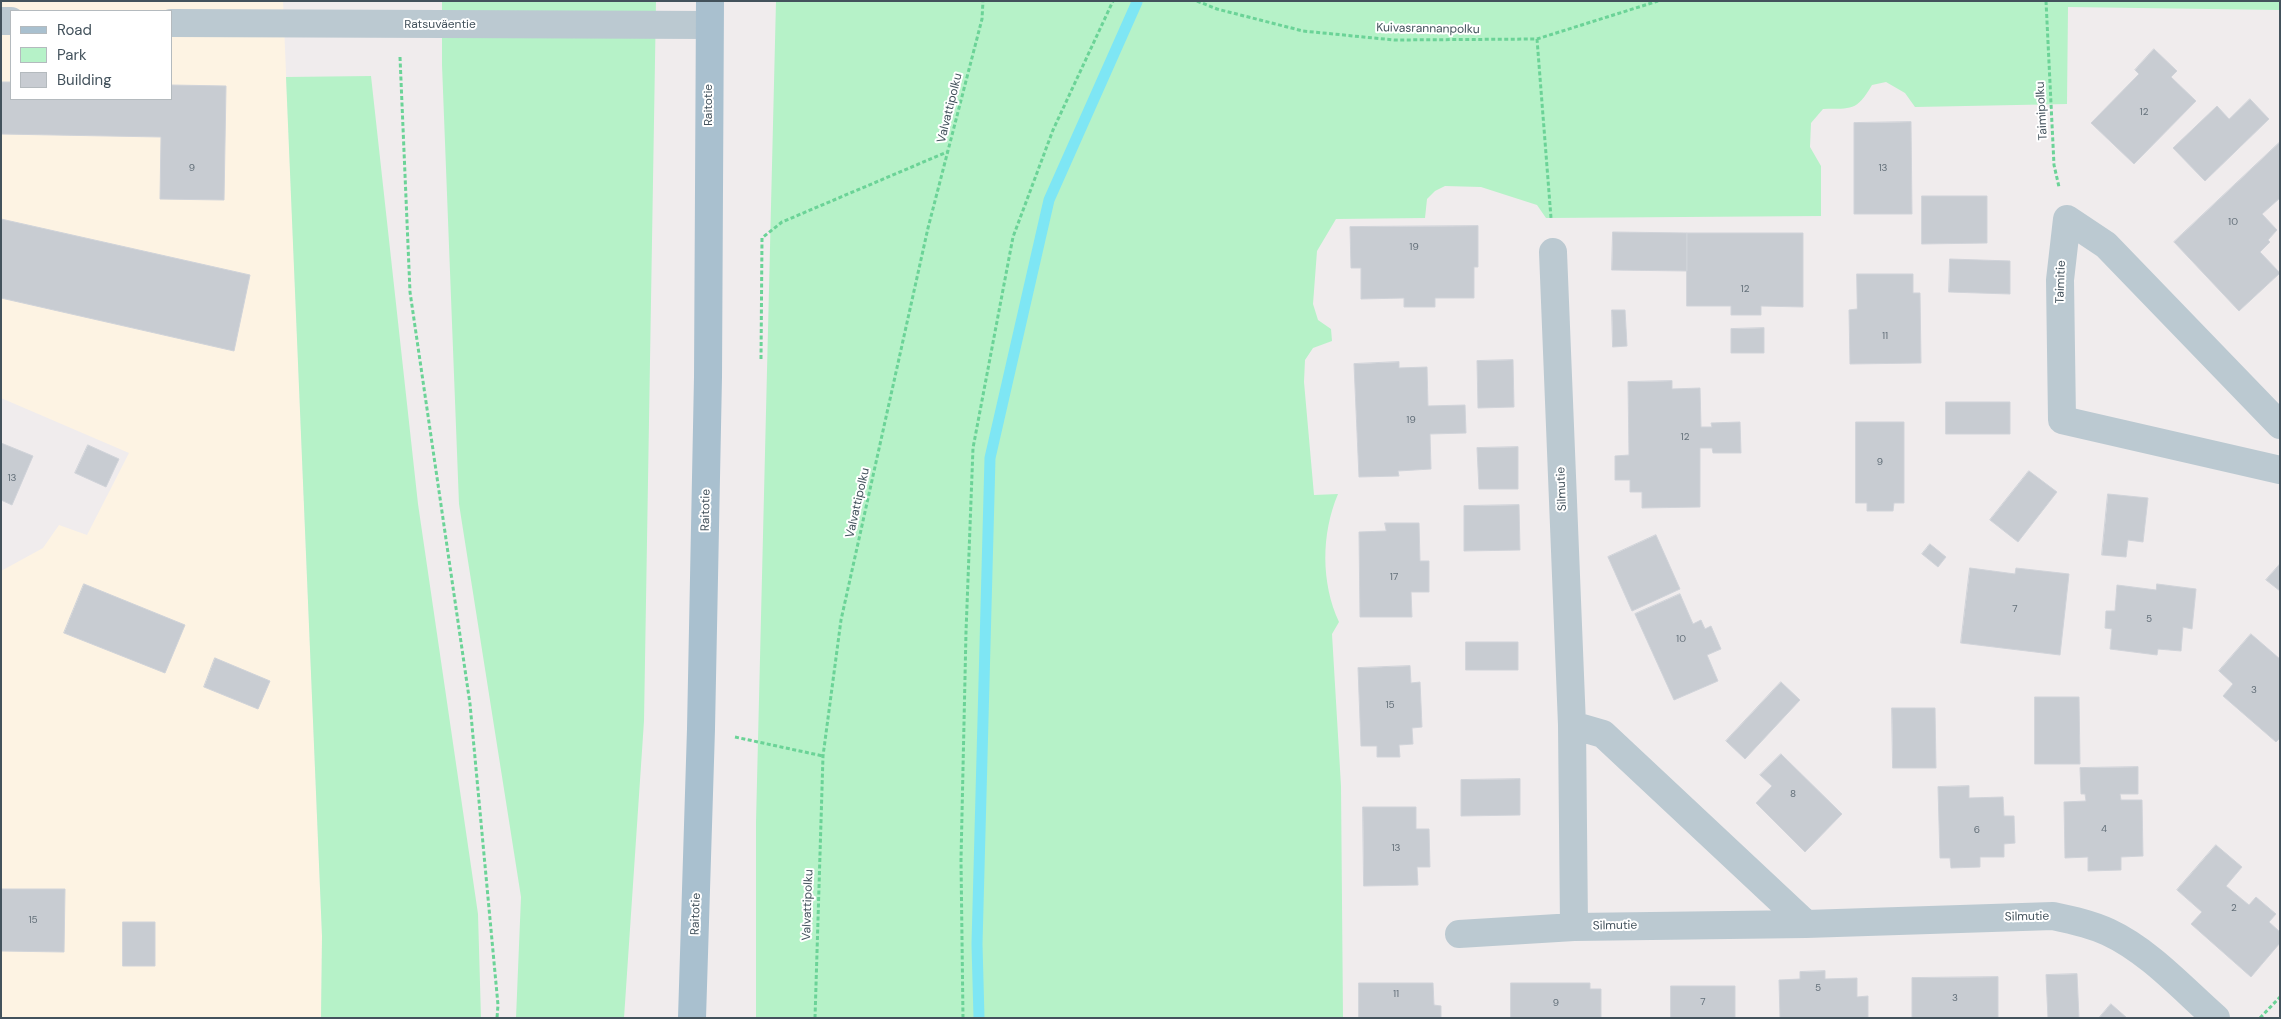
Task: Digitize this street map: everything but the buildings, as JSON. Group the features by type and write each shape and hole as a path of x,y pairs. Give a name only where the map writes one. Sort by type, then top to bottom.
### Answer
{"main road":[{"name":"Raitotie","path":"692,1018 701,729 708,377 709,13"}],"street":[{"name":"Ratsuväentie","path":"172,23 399,25 709,13"},
{"path":"2066,219 2106,245 2280,425"},
{"name":"Taimitie","path":"2066,219 2060,280 2062,420 2280,470"},
{"name":"Silmutie","path":"1553,252 1572,725 1574,927"},
{"path":"1572,725 1604,734 1806,924"},
{"name":"Silmutie","path":"1460,934 1574,927 1806,924 2053,916 2080,922 2109,932 2142,954 2216,1018"}],"path":[{"name":"Valvattipolku","path":"815,1018 823,756 841,620 928,228 982,19 983,1"},
{"path":"963,1018 961,850 966,632 973,448 1013,237 1053,130 1113,1"},
{"name":"Kuivasrannanpolku","path":"1197,1 1217,9 1303,31 1394,40 1537,39 1658,1"},
{"name":"Taimipolku","path":"2046,1 2054,165 2066,219"},
{"path":"399,25 410,292 470,704 498,1005 497,1018"},
{"path":"1537,39 1553,252"},
{"path":"760,360 762,238 782,222 948,152"},
{"path":"701,729 823,756"},
{"path":"2260,1018 2280,997"}],"shaded area":[{"path":"1,1 283,1 322,936 321,1018 1,1018 1,571 43,548 59,525 87,535 129,453 1,398"}],"green space":[{"path":"442,1 656,1 644,721 624,1018 516,1018 521,897 459,504 442,65"},
{"path":"776,1 2280,1 2280,10 2068,7 2067,104 1915,107 1905,93 1886,82 1872,85 1857,104 1847,108 1823,109 1811,123 1810,147 1821,166 1821,216 1546,218 1537,205 1481,187 1445,186 1435,191 1427,199 1425,218 1336,219 1317,251 1313,304 1318,320 1331,329 1332,341 1313,348 1305,360 1304,382 1314,495 1338,494 1328,525 1325,558 1329,591 1339,622 1332,634 1341,786 1343,1018 756,1018 756,822"},
{"path":"371,76 418,504 478,914 481,1018 321,1018 322,936 286,77"}],"waterway":[{"path":"979,1018 977,944 990,458 1049,200 1137,2"}]}
